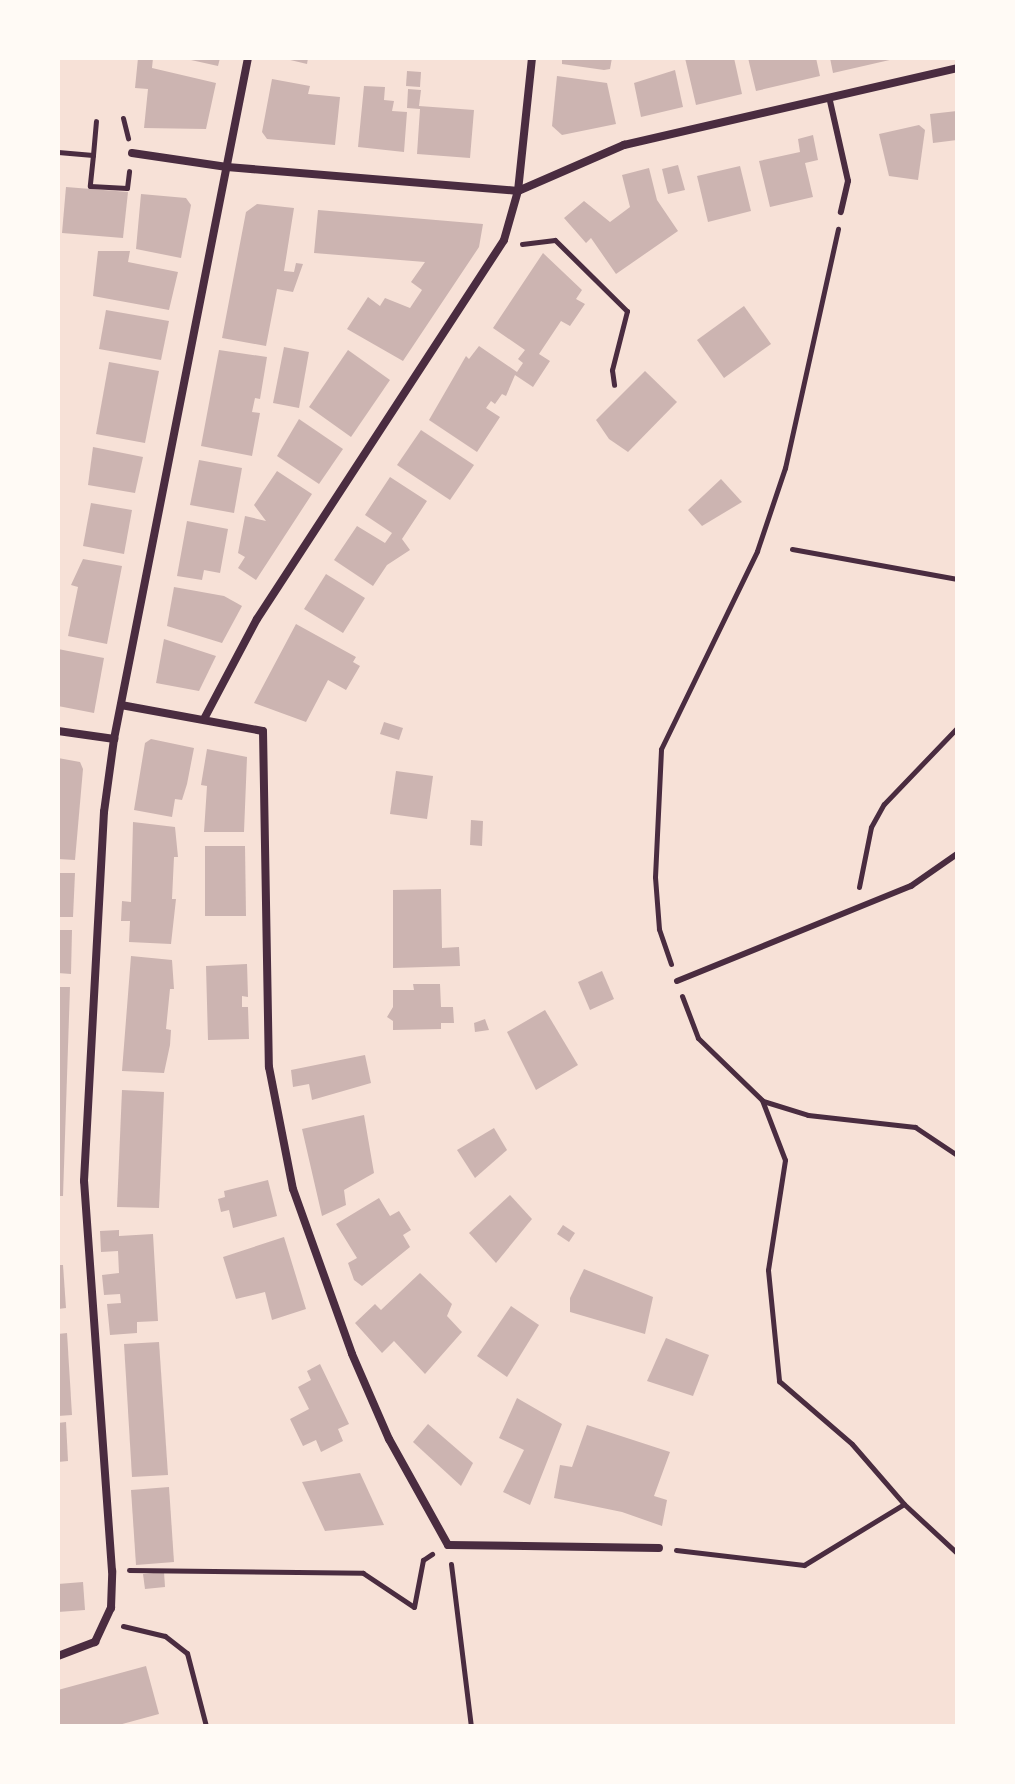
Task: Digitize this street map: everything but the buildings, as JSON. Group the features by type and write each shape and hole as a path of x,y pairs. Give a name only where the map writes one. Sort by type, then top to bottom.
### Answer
{"street":[{"path":"58,1656 85,1650 105,1624 112,1571 84,1181 104,812 114,739 248,58"},
{"path":"204,719 257,619 504,240 518,191 532,58"},
{"path":"132,153 227,167 518,191 624,145 830,101 957,68"},
{"path":"121,705 263,731 269,1067 293,1189 352,1354 389,1439 448,1545 659,1548"},
{"path":"58,731 114,739"}],"lane":[{"path":"830,101 848,181 841,212"},
{"path":"677,981 911,886 957,854"}],"path":[{"path":"96,121 90,186 127,188 132,153"},
{"path":"58,152 93,155"},
{"path":"841,212 788,454 757,551 661,749 655,877 659,929 698,1038 762,1100 785,1160 768,1270 779,1381 852,1444 904,1504 957,1553"},
{"path":"504,240 534,246 555,240 627,311 612,370 614,385"},
{"path":"792,549 957,579"},
{"path":"855,908 871,827 884,804 957,728"},
{"path":"762,1100 808,1115 915,1127 957,1155"},
{"path":"659,1548 804,1565 904,1504"},
{"path":"112,1571 363,1573 414,1607 423,1560 448,1545 473,1726"},
{"path":"146,1630 165,1636 187,1653 206,1726"}]}
